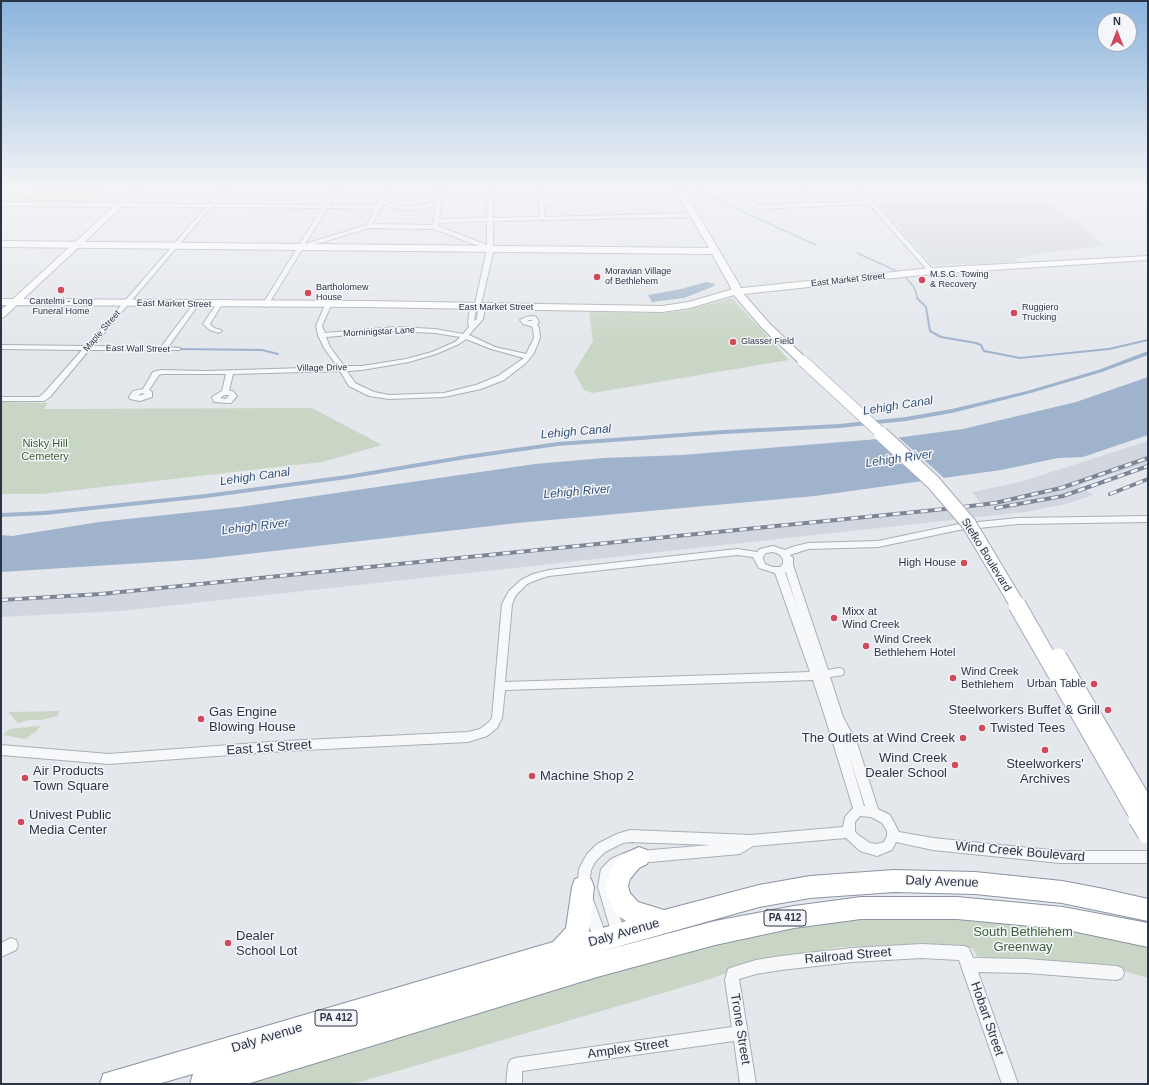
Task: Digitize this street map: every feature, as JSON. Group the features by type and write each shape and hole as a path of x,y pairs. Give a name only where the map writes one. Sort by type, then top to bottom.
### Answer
{"highway":[{"path":"639,857 626,865 620,874 616,886 619,896 626,907 632,912 665,921"},
{"name":"Daly Avenue","path":"113,1084 609,937 721,906 780,892 841,883 888,881 968,882 1017,886 1104,900 1147,910"},
{"path":"559,952 571,941 577,931 583,887"},
{"name":"Daly Avenue","path":"203,1084 618,960 754,924 830,912 882,907 956,908 1023,913 1063,918 1148,935"}],"main road":[{"name":"Stefko Boulevard","path":"709,240 738,290 766,326 941,480 978,523 1002,560 1148,810"},
{"path":"1,244 715,251"},
{"name":"Stefko Boulevard","path":"807,361 933,482 969,524 999,573 1148,833"}],"street":[{"path":"1,315 83,240"},
{"name":"Maple Street","path":"1,399 41,399 47,395 181,240"},
{"path":"265,305 305,240"},
{"path":"301,247 325,240"},
{"path":"471,240 489,248"},
{"name":"Village Drive","path":"145,391 156,374 161,372 230,372 382,366 407,361 434,353 457,343 472,327 478,323 478,307 490,253 489,240"},
{"path":"904,240 931,271"},
{"name":"East Market Street","path":"1,302 662,309 690,305 738,290 982,266 1148,258"},
{"path":"162,349 196,304"},
{"path":"219,304 206,324 219,332"},
{"path":"328,305 319,326 327,348 352,384 372,394 389,397 425,397 457,393 488,384 510,373 528,357 534,346 537,338 536,328 533,324"},
{"name":"Morninigstar Lane","path":"321,335 408,329 465,336 493,348 528,357"},
{"name":"East Wall Street","path":"1,347 178,349"},
{"path":"226,393 230,372"},
{"path":"785,554 795,549 808,546 878,544 958,527 1050,520 1148,519"},
{"path":"784,567 772,570 762,566 758,559 758,555 768,550 778,550 785,554 788,558 784,567 820,674 860,811"},
{"name":"East 1st Street","path":"1,750 109,759 284,746 468,737 483,732 493,725 498,718 508,601 518,586 536,576 737,552 758,555"},
{"path":"501,686 820,674 839,672"},
{"path":"820,674 838,717 851,743 873,812"},
{"path":"860,811 873,812 880,815 890,824 893,836 888,846 877,850 870,849 858,843 849,832 849,821 855,813 860,811"},
{"path":"618,960 609,937 583,887 585,869 591,858 601,848 621,838 630,836 751,841 849,832"},
{"name":"Wind Creek Boulevard","path":"893,836 933,844 1060,857 1148,857"},
{"path":"609,937 604,880 609,870 615,863 622,860 639,857 740,848 751,841"},
{"name":"Railroad Street","path":"733,974 768,965 852,955 922,951 966,959 1027,966 1117,973"},
{"name":"Hobart Street","path":"966,959 1010,1084"},
{"name":"Trone Street","path":"733,974 732,980 748,1084"},
{"name":"Amplex Street","path":"514,1084 515,1065 740,1033"}],"shaded area":[{"path":"910,240 1098,240 1106,246 1041,253 1016,259 1018,262 931,264"},
{"path":"1148,441 1148,463 1078,485 1093,495 1066,504 1025,512 121,611 1,617 1,602 118,594 984,507 972,492 1020,482"}],"green space":[{"name":"Glasser Field","path":"732,298 789,360 592,393 584,390 574,372 593,341 589,312 663,313 687,310"},
{"name":"Nisky Hill Cemetery","path":"1,402 48,403 44,409 312,408 382,445 322,462 41,494 1,494"},
{"path":"59,711 58,716 18,723 8,712"},
{"path":"40,726 37,731 25,739 3,735 9,729"},
{"name":"South Bethlehem Greenway","path":"903,913 1030,920 1148,942 1148,978 1108,966 977,957 973,948 930,945 840,947 755,963 707,980 353,1084 228,1084 677,949 798,922"}],"water":[{"path":"706,282 716,284 684,298 652,302 648,295 681,289"},
{"name":"Lehigh River","path":"1148,377 1148,435 1083,457 1058,458 1001,470 815,496 517,523 204,559 1,572 1,535 12,536 99,522 240,507 535,464 604,458 682,455 903,437 963,429 1076,402"}],"pier":[{"path":"897,436 946,480 924,483 876,437"}],"waterway":[{"path":"804,240 816,245"},
{"path":"857,253 899,272"},
{"path":"906,278 914,287 918,299"},
{"path":"918,299 926,307 930,331 941,337 976,343 981,345 984,351 1020,358 1109,349 1148,340"},
{"path":"178,349 262,350 278,354"},
{"name":"Lehigh Canal","path":"1,515 45,513 206,496 347,477 466,457 558,444 723,432 839,426 906,419 952,411 1029,392 1100,371 1148,353"}],"railway":[{"path":"1,600 101,594 955,508 995,503 1061,488 1148,458"},
{"path":"996,508 1063,496 1148,466"},
{"path":"1110,494 1148,479"}],"place":[{"name":"Moravian Village of Bethlehem","path":"597,277"},
{"name":"M.S.G. Towing & Recovery","path":"922,280"},
{"name":"Cantelmi - Long Funeral Home","path":"61,290"},
{"name":"Bartholomew House","path":"308,293"},
{"name":"Ruggiero Trucking","path":"1014,313"},
{"name":"Glasser Field","path":"733,342"},
{"name":"High House","path":"964,563"},
{"name":"Mixx at Wind Creek","path":"834,618"},
{"name":"Wind Creek Bethlehem Hotel","path":"866,646"},
{"name":"Wind Creek Bethlehem","path":"953,678"},
{"name":"Urban Table","path":"1094,684"},
{"name":"Steelworkers Buffet & Grill","path":"1108,710"},
{"name":"Gas Engine Blowing House","path":"201,719"},
{"name":"Twisted Tees","path":"982,728"},
{"name":"The Outlets at Wind Creek","path":"963,738"},
{"name":"Steelworkers' Archives","path":"1045,750"},
{"name":"Wind Creek Dealer School","path":"955,765"},
{"name":"Machine Shop 2","path":"532,776"},
{"name":"Air Products Town Square","path":"25,778"},
{"name":"Univest Public Media Center","path":"21,822"},
{"name":"Dealer School Lot","path":"228,943"}]}
